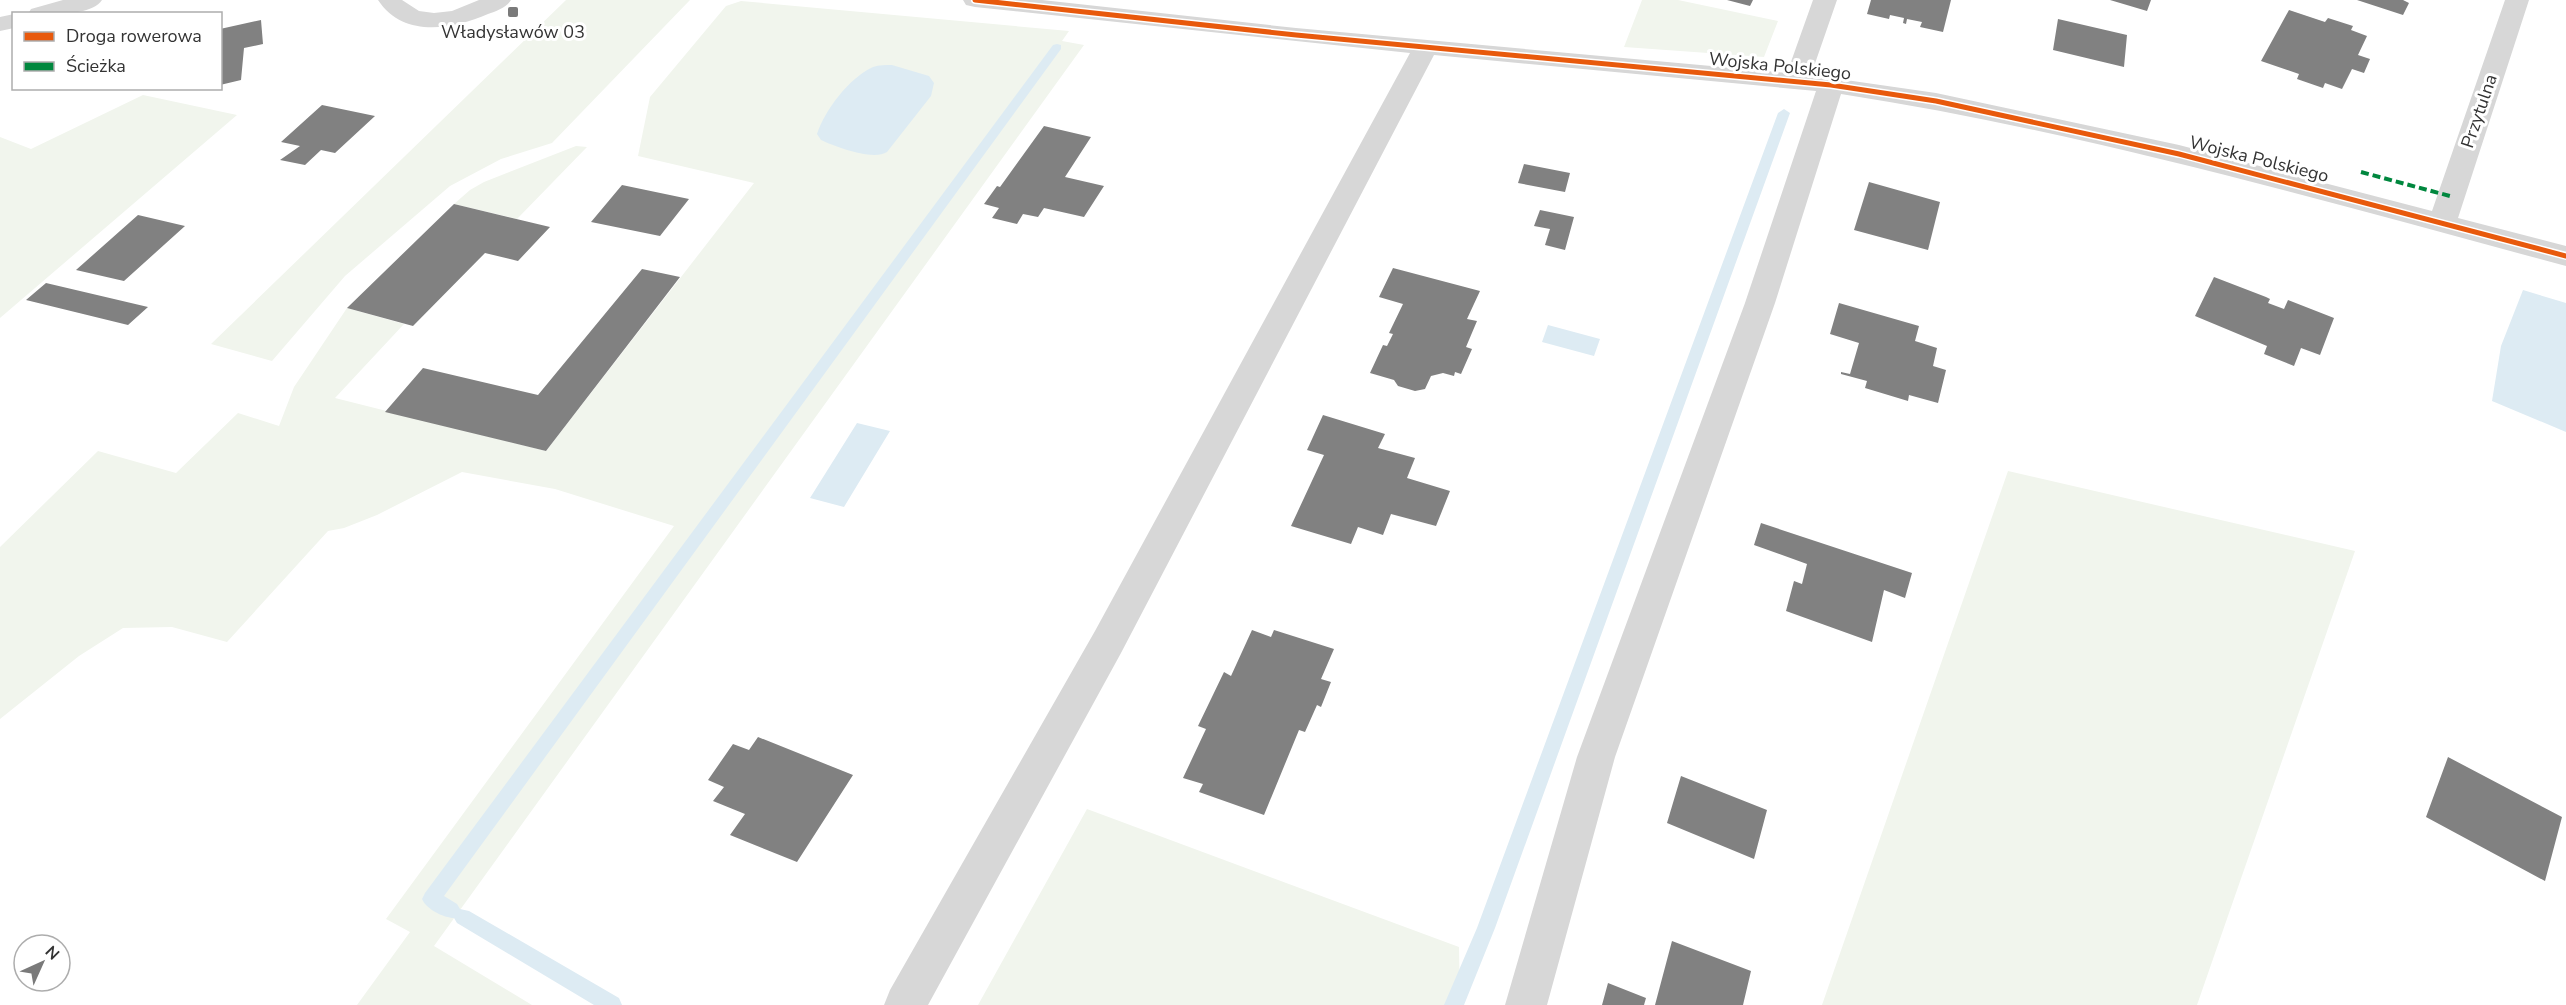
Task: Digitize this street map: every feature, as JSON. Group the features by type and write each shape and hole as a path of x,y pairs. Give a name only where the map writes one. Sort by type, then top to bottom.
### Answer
{"street":[{"path":"47,12 90,0"},
{"path":"390,0 399,12 411,17 442,20 464,16 499,0"},
{"name":"Wojska Polskiego","path":"975,0 1162,10 1426,47 1831,85 1936,101 2179,154 2566,256"},
{"path":"1796,82 1825,0"},
{"name":"Przytulna","path":"2443,223 2450,196 2517,0"},
{"path":"905,1005 1108,642 1426,47"},
{"path":"1526,1005 1596,757 1683,522 1760,303 1831,85"}],"shaded area":[{"path":"566,0 690,0 552,143 501,159 450,186 345,276 272,361 211,344"},
{"path":"1642,0 1678,0 1778,21 1764,57 1624,47"},
{"path":"741,1 1069,31 1062,41 1084,45 434,946 532,1005 357,1005 410,932 386,919 674,526 555,489 462,472 377,515 344,528 328,531 227,642 172,627 123,628 79,656 0,719 0,547 98,451 176,473 238,413 279,426 294,387 347,308 404,324 335,398 546,451 754,183 638,156 650,97 726,6"},
{"path":"892,65 929,76 934,83 931,96 887,152 864,154 821,140 817,134 821,125 832,105 847,87 873,67"},
{"path":"143,95 237,115 0,318 0,137 31,149"},
{"path":"576,146 587,147 517,219 454,204 470,190 484,182"},
{"path":"2523,290 2566,303 2566,432 2492,401 2501,346"},
{"path":"1548,325 1600,339 1594,356 1542,342"},
{"path":"857,423 890,431 844,507 810,498"},
{"path":"2008,471 2355,551 2197,1005 1822,1005"},
{"path":"1087,809 1459,947 1460,1005 978,1005"}],"building":[{"path":"1727,0 1753,0 1750,6"},
{"path":"1871,0 1951,0 1943,32 1920,27 1922,22 1907,19 1906,24 1903,23 1904,18 1890,15 1889,19 1867,14"},
{"path":"2110,0 2151,0 2147,11"},
{"path":"2357,0 2403,0 2409,3 2403,15"},
{"path":"2289,10 2325,22 2328,18 2353,26 2351,30 2367,36 2358,55 2370,59 2364,73 2352,69 2342,89 2325,83 2323,88 2297,79 2299,74 2261,61"},
{"path":"2058,19 2127,35 2124,67 2053,50"},
{"path":"261,20 263,44 244,48 241,80 222,85 222,29"},
{"path":"322,105 375,116 335,153 321,150 305,165 280,160 300,146 281,142"},
{"path":"1044,126 1091,137 1065,177 1104,186 1084,217 1044,208 1038,217 1023,214 1017,224 992,218 999,208 984,204 997,186 1000,187"},
{"path":"1524,164 1570,173 1565,192 1518,183"},
{"path":"1869,182 1940,202 1928,250 1854,230"},
{"path":"622,185 689,199 660,236 591,222"},
{"path":"454,204 550,227 518,261 485,253 413,326 347,308"},
{"path":"1540,210 1574,217 1565,250 1545,245 1550,229 1534,226"},
{"path":"138,215 185,226 124,281 76,270"},
{"path":"1393,268 1480,291 1467,319 1477,321 1466,347 1472,349 1461,374 1455,372 1454,376 1443,373 1431,376 1425,389 1415,391 1398,386 1394,380 1370,373 1383,345 1387,346 1393,334 1389,333 1403,304 1379,297"},
{"path":"642,269 680,277 546,451 385,412 423,368 538,395"},
{"path":"2214,277 2266,297 2270,299 2268,303 2284,309 2288,300 2334,318 2320,355 2301,348 2294,366 2264,354 2267,346 2195,316"},
{"path":"46,283 148,307 128,325 26,300"},
{"path":"1839,303 1919,326 1915,341 1937,348 1933,366 1946,370 1938,403 1909,395 1908,401 1865,388 1867,381 1841,374 1841,372 1850,374 1859,343 1830,334"},
{"path":"1323,415 1385,434 1378,448 1415,458 1407,478 1450,491 1436,526 1391,514 1383,535 1358,527 1351,544 1291,526 1324,455 1307,450"},
{"path":"1761,523 1912,573 1905,598 1884,590 1872,642 1786,611 1794,581 1802,584 1807,564 1754,545"},
{"path":"1252,630 1271,637 1274,630 1334,649 1321,679 1331,682 1321,707 1317,705 1305,732 1299,730 1264,815 1199,792 1203,784 1183,778 1206,729 1198,726 1224,672 1231,676"},
{"path":"758,737 853,775 797,862 730,835 745,814 713,801 724,787 708,780 733,744 749,750"},
{"path":"2448,757 2562,817 2545,881 2426,817"},
{"path":"1681,776 1767,810 1754,859 1667,823"},
{"path":"1672,941 1751,971 1743,1005 1655,1005"},
{"path":"1608,983 1646,998 1644,1005 1602,1005"}],"waterway":[{"path":"451,910 431,899 1057,47"},
{"path":"1454,1005 1486,928 1784,113"},
{"path":"463,917 612,1005"}],"marked path":[{"path":"2361,172 2450,196"}],"cycle path":[{"path":"975,0 1296,35 1831,85 1936,101 2179,154 2566,256"}],"place":[{"name":"Władysławów 03","path":"513,12"}]}
